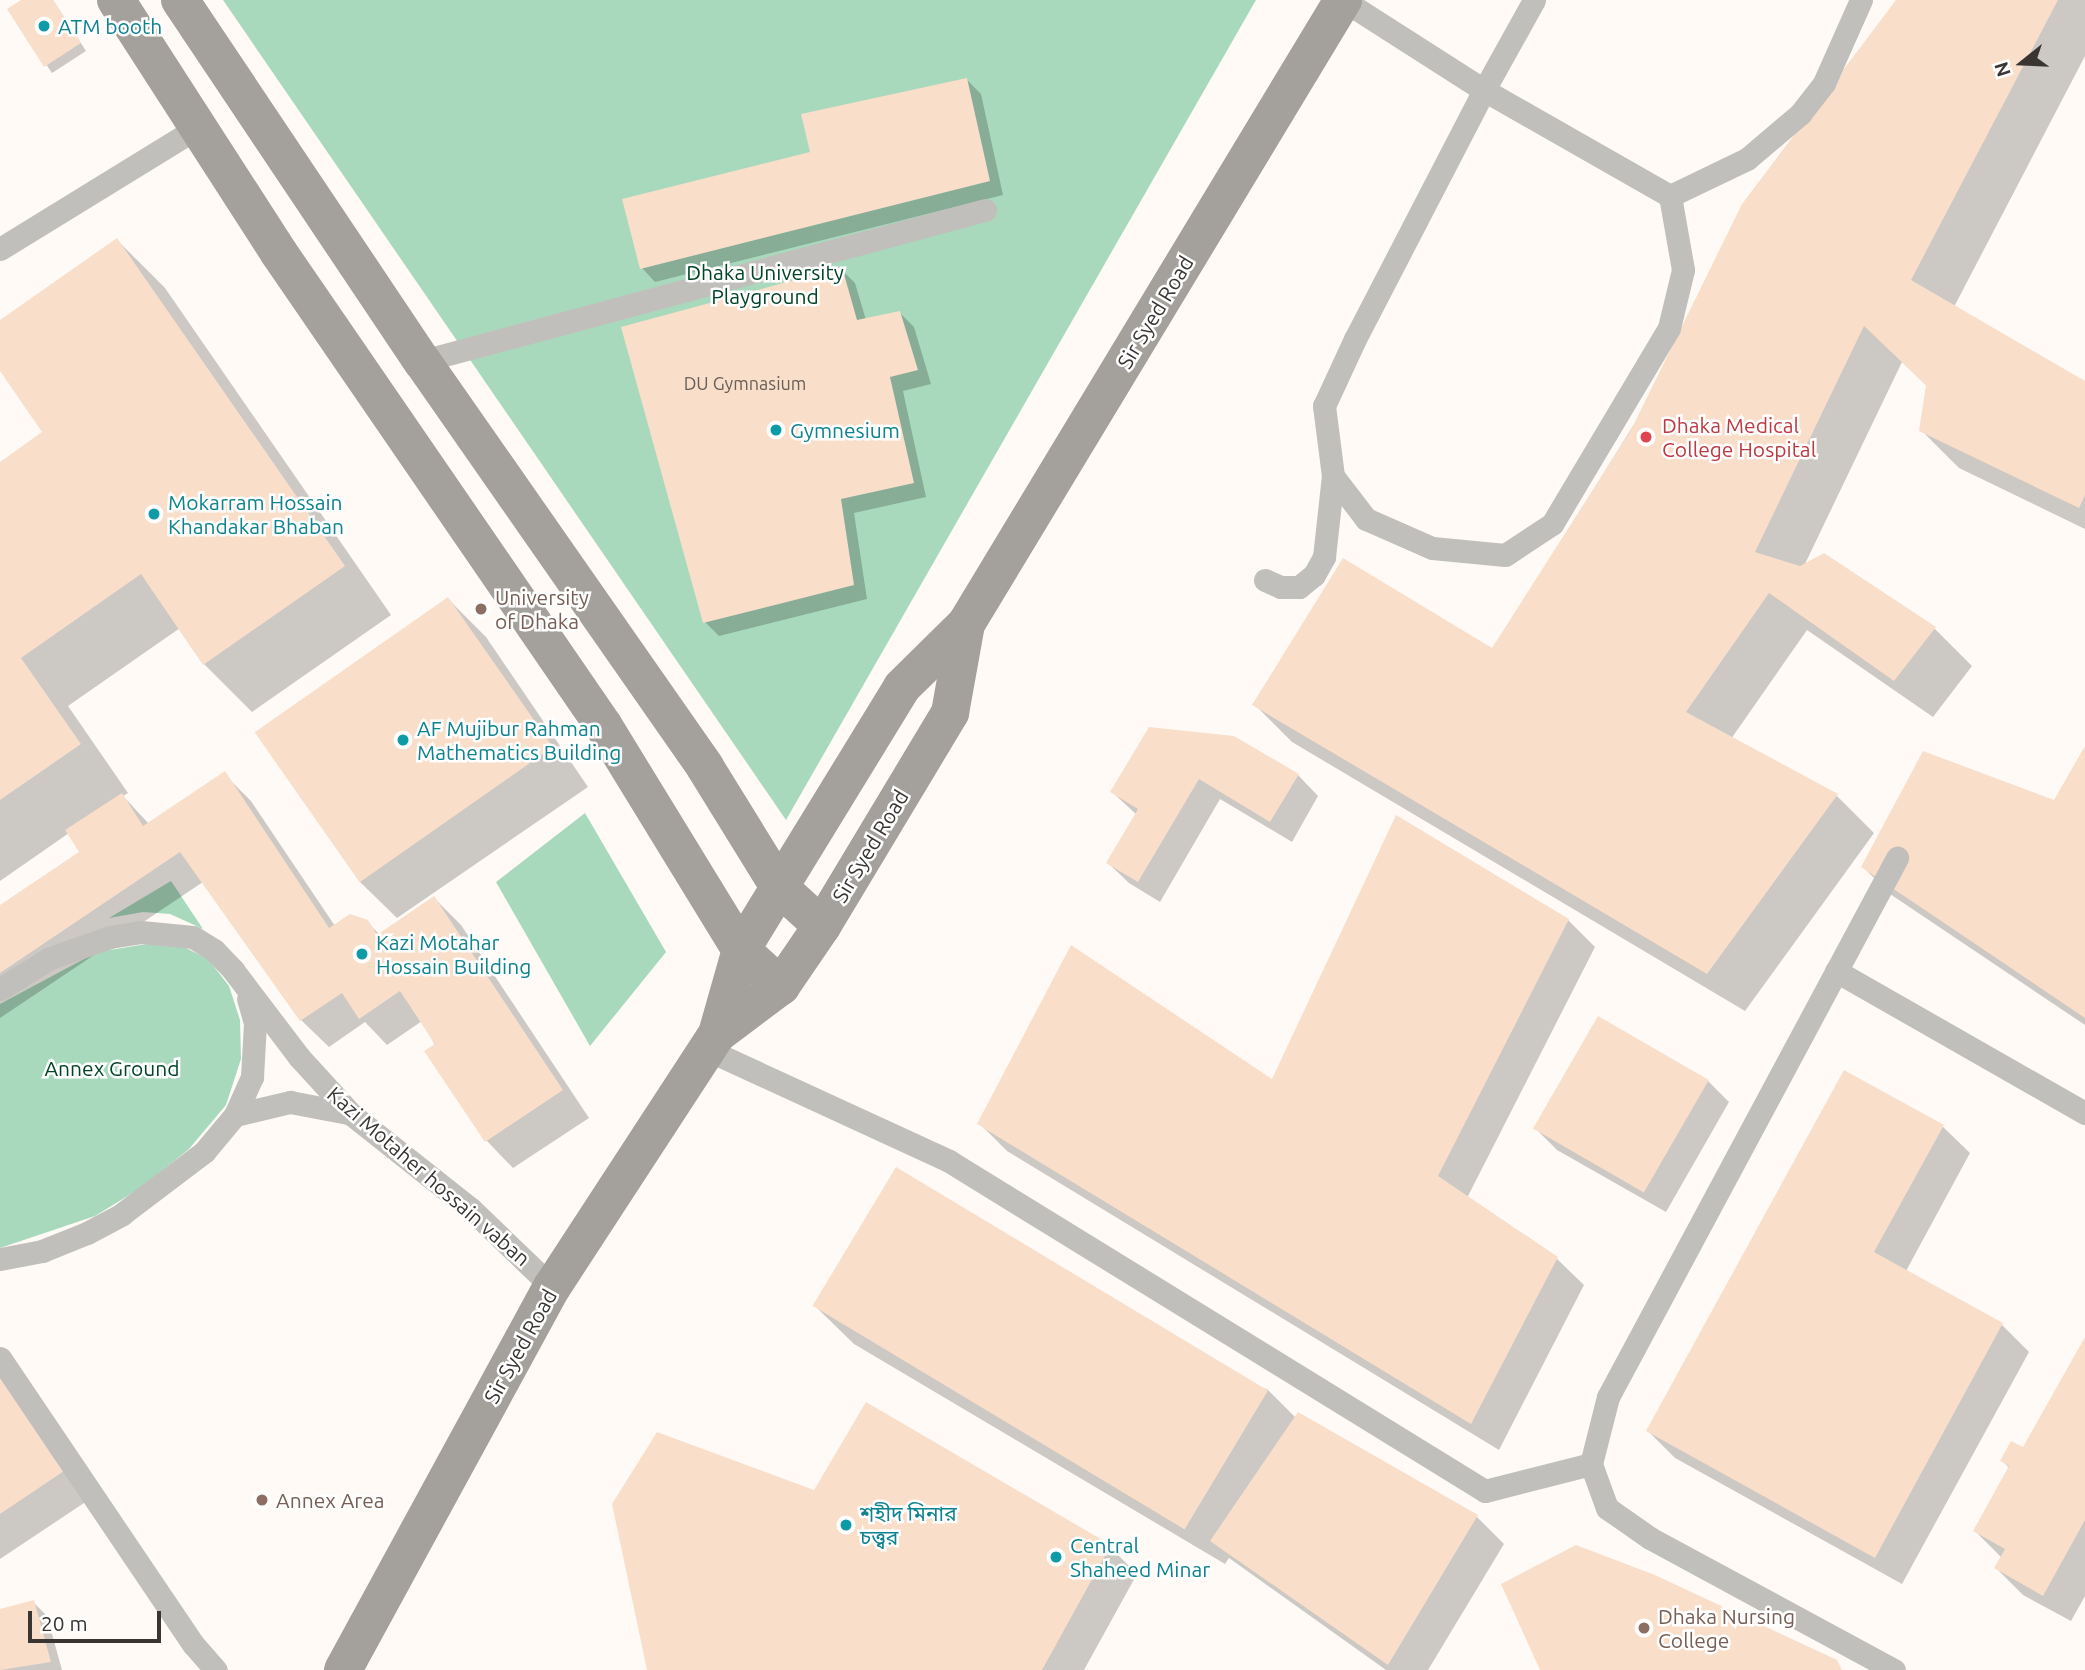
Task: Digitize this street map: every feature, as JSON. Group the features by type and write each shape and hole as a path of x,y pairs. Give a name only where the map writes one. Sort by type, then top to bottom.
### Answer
{"main road":[{"path":"116,0 279,253 603,725 741,950 781,986"},
{"path":"180,0 422,361 705,767 779,887 822,926"},
{"name":"Sir Syed Road","path":"343,1670 552,1287 713,1042 741,950 902,687 966,624 1343,0"},
{"name":"Sir Syed Road","path":"713,1042 781,986 822,926 950,713 966,624"}],"lane":[{"path":"1333,476 1366,519 1432,548 1505,555 1552,524 1669,328 1684,270 1670,196 1484,90 1343,0"},
{"path":"1265,580 1281,587 1299,587 1314,576 1324,557 1333,476 1324,406 1484,90 1534,0"},
{"path":"1670,196 1747,159 1800,114 1825,83 1861,0"},
{"path":"0,249 200,127"},
{"path":"422,361 985,210"},
{"path":"1894,1670 1650,1538 1606,1508 1591,1464 1608,1397 1897,858"},
{"name":"Kazi Motaher hossain vaban","path":"0,989 79,945 141,932 193,937 214,950 351,1114 471,1209 552,1287"},
{"path":"1836,971 2085,1113"},
{"path":"0,1259 42,1251 122,1214 204,1152 235,1115 252,1077 255,1049 247,992"},
{"path":"713,1042 949,1161 1485,1491 1591,1464"},
{"path":"235,1115 290,1102 321,1104 351,1114"},
{"path":"0,1358 193,1644 216,1670"}],"green space":[{"name":"Dhaka University Playground","path":"223,0 1256,0 786,820"},
{"path":"585,813 666,952 590,1046 496,882"},
{"path":"171,881 203,929 170,914 143,912 109,918"},
{"name":"Annex Ground","path":"147,944 182,946 208,959 229,986 240,1020 241,1059 226,1105 189,1149 139,1189 95,1216 0,1248 0,1004 97,952"}],"building":[{"name":"ATM booth","path":"21,0 53,0 81,43 44,67 7,9"},
{"path":"1896,0 2058,0 1911,280 2085,381 2085,495 2079,508 1919,431 1926,385 1864,326 1755,552 1800,566 1824,553 1936,627 1894,681 1769,593 1686,712 1838,794 1707,974 1252,705 1343,558 1492,648 1631,430 1742,204"},
{"path":"967,78 990,181 640,269 622,199 810,152 801,114"},
{"name":"Mokarram Hossain Khandakar Bhaban","path":"117,238 345,566 203,665 141,574 21,658 81,744 0,800 0,462 42,432 0,371 0,320"},
{"name":"Gymnesium","path":"842,267 857,320 900,311 918,370 890,377 914,483 841,499 854,585 703,623 621,327"},
{"name":"AF Mujibur Rahman Mathematics Building","path":"448,597 553,747 360,882 255,732"},
{"path":"1149,727 1234,736 1299,774 1270,822 1199,779 1138,882 1106,863 1138,809 1110,792"},
{"path":"2085,746 2085,1018 1861,867 1923,751 2054,800"},
{"name":"Kazi Motahar Hossain Building","path":"225,771 329,928 350,914 368,920 377,935 434,896 563,1090 485,1142 424,1051 435,1044 400,991 359,1019 342,993 300,1021 180,852 0,973 0,905 79,852 65,830 122,793 143,826"},
{"path":"1396,815 1569,919 1438,1176 1558,1257 1471,1424 977,1124 1071,945 1272,1079"},
{"path":"1598,1016 1709,1080 1644,1193 1533,1129"},
{"path":"1844,1070 1944,1125 1874,1252 2003,1323 1875,1558 1646,1431"},
{"path":"896,1167 1268,1391 1185,1529 813,1306"},
{"path":"2085,1337 2085,1520 2043,1596 1994,1568 2005,1549 1973,1531 2009,1466 2000,1461 2011,1441 2023,1447"},
{"path":"0,1371 67,1469 0,1514"},
{"name":"শহীদ মিনার চত্ত্বর","path":"866,1402 1111,1545 1042,1670 647,1670 612,1504 657,1432 814,1490"},
{"path":"1298,1412 1478,1515 1388,1665 1210,1541"},
{"name":"Dhaka Nursing College","path":"1576,1545 1655,1575 1837,1660 1842,1670 1540,1670 1501,1584"},
{"path":"34,1600 51,1662 0,1670 0,1609"}],"place":[{"name":"ATM booth","path":"44,26"},
{"name":"Gymnesium","path":"776,430"},
{"name":"Dhaka Medical College Hospital","path":"1646,437"},
{"name":"Mokarram Hossain Khandakar Bhaban","path":"154,514"},
{"name":"University of Dhaka","path":"481,609"},
{"name":"AF Mujibur Rahman Mathematics Building","path":"403,740"},
{"name":"Kazi Motahar Hossain Building","path":"362,954"},
{"name":"Annex Area","path":"262,1500"},
{"name":"শহীদ মিনার চত্ত্বর","path":"846,1525"},
{"name":"Central Shaheed Minar","path":"1056,1557"},
{"name":"Dhaka Nursing College","path":"1644,1628"}]}
